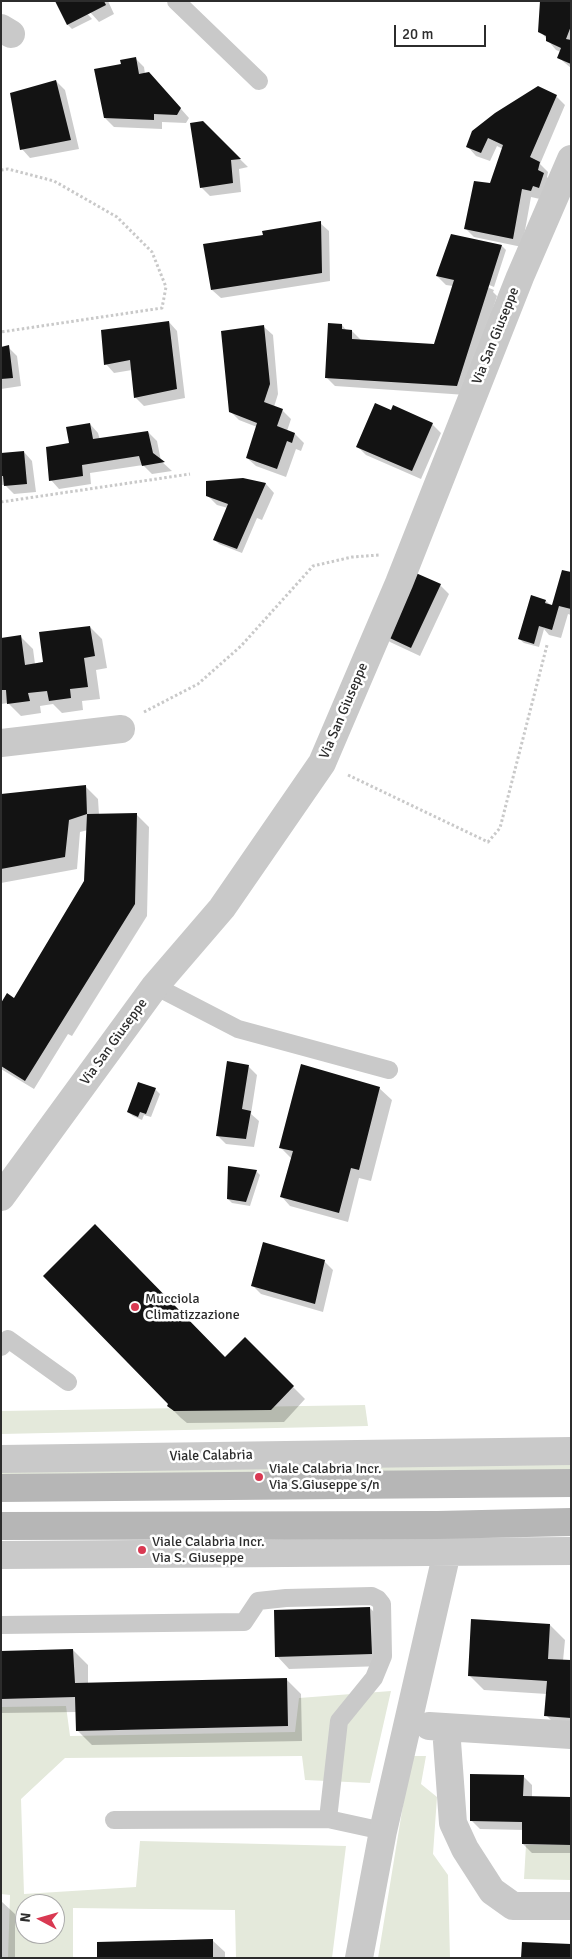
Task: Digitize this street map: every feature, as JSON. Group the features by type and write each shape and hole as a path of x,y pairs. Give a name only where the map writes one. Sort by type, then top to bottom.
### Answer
{"main road":[{"path":"1,1488 571,1483"},
{"path":"1,1526 437,1526 571,1522"}],"street":[{"name":"Via San Giuseppe","path":"1,1197 154,986 222,908 322,763 411,552 520,277 571,159"},
{"path":"1,743 121,728"},
{"name":"Viale Calabria","path":"1,1459 571,1450"},
{"path":"1,1555 571,1551"},
{"path":"359,1958 383,1831 447,1552"},
{"path":"408,1724 571,1735"},
{"path":"446,1728 454,1823 465,1849 492,1891 513,1906 571,1906"}],"lane":[{"path":"176,1 259,81"},
{"path":"154,986 238,1030 389,1070"},
{"path":"1,1347 8,1338 68,1382"},
{"path":"1,1625 244,1622 258,1601 286,1598 372,1596 378,1599 382,1604 383,1656 374,1678 339,1721 328,1819"},
{"path":"114,1820 328,1819 383,1831"}],"path":[{"path":"1,170 8,169 54,181 117,217 152,252 166,287 162,308 1,332"},
{"path":"1,502 190,474"},
{"path":"121,728 150,707 198,684 242,646 313,566 352,557 411,552"},
{"path":"322,763 488,842 500,828 547,645"}],"shaded area":[{"path":"365,1405 368,1426 1,1434 1,1411"},
{"path":"571,1460 571,1470 1,1477 1,1466"},
{"path":"391,1691 370,1783 305,1780 302,1756 65,1758 21,1799 24,1894 136,1887 140,1841 346,1846 332,1958 236,1958 235,1910 73,1908 73,1958 8,1958 10,1895 1,1894 1,1707 66,1706 70,1736 295,1732 299,1698"},
{"path":"411,1756 426,1756 421,1784 437,1797 433,1854 448,1875 450,1958 378,1958"},
{"path":"526,1845 571,1845 571,1880 524,1879"}],"building":[{"path":"55,1 104,1 106,5 67,25"},
{"path":"540,1 571,1 571,26 566,39 571,40 571,64 557,58 561,48 546,41 546,36 538,32"},
{"path":"136,57 139,74 149,72 181,108 177,115 154,114 154,120 104,118 94,69 121,64 120,60"},
{"path":"56,80 71,140 20,150 10,93"},
{"path":"538,86 557,95 530,157 540,162 538,170 544,173 539,188 533,186 531,191 522,189 513,239 464,229 474,181 490,183 503,145 488,138 481,153 466,147 472,131 495,113"},
{"path":"203,121 241,159 231,160 233,183 200,188 190,123"},
{"path":"321,221 322,273 211,290 203,244 263,235 262,231"},
{"path":"451,234 502,245 457,386 325,378 328,323 342,324 342,329 352,330 352,339 434,344 454,280 436,276"},
{"path":"169,321 177,389 134,398 130,360 104,365 101,330"},
{"path":"264,325 270,384 264,402 283,409 277,426 295,433 292,443 287,441 277,469 246,458 257,423 229,412 221,331"},
{"path":"9,345 13,378 1,379 1,347"},
{"path":"375,403 391,410 393,405 433,423 412,471 356,447"},
{"path":"90,423 93,439 148,431 153,453 165,462 142,466 139,456 82,465 83,476 49,481 46,447 69,443 66,427"},
{"path":"24,451 27,484 4,486 3,476 1,476 1,453"},
{"path":"243,478 266,483 237,549 213,540 228,504 206,496 206,481"},
{"path":"409,570 441,584 411,648 379,633"},
{"path":"562,570 571,572 571,609 559,606 552,630 539,626 534,644 518,639 531,595 546,600 545,603 552,605"},
{"path":"90,626 95,656 84,658 88,687 70,689 71,698 49,701 47,691 28,693 30,701 7,704 6,690 1,690 1,638 21,635 25,665 43,662 39,632"},
{"path":"86,785 87,814 69,820 65,857 1,869 1,794"},
{"path":"137,813 135,904 25,1081 1,1066 1,1003 7,993 14,998 84,881 87,814"},
{"path":"227,1061 249,1065 242,1109 251,1111 246,1139 216,1136"},
{"path":"301,1064 380,1087 359,1170 351,1168 339,1213 280,1197 293,1151 279,1148"},
{"path":"138,1082 156,1088 146,1114 140,1112 138,1117 127,1112"},
{"path":"228,1166 257,1170 246,1202 227,1199"},
{"path":"95,1224 225,1357 245,1337 294,1386 271,1410 174,1411 167,1406 168,1404 43,1276"},
{"path":"263,1242 325,1260 315,1304 251,1286"},
{"path":"370,1607 372,1654 275,1657 274,1610"},
{"path":"471,1619 550,1624 548,1659 571,1660 571,1718 544,1716 547,1681 468,1676"},
{"path":"73,1649 75,1683 287,1678 288,1726 76,1731 75,1697 1,1699 1,1651"},
{"path":"470,1774 524,1775 523,1796 571,1797 571,1845 522,1844 522,1822 470,1821"},
{"path":"213,1939 213,1958 97,1958 97,1942"},
{"path":"522,1942 571,1944 571,1958 521,1958"}],"place":[{"name":"Mucciola Climatizzazione","path":"135,1307"},
{"name":"Viale Calabria Incr. Via S.Giuseppe s/n","path":"259,1477"},
{"name":"Viale Calabria Incr. Via S. Giuseppe","path":"142,1550"}]}
